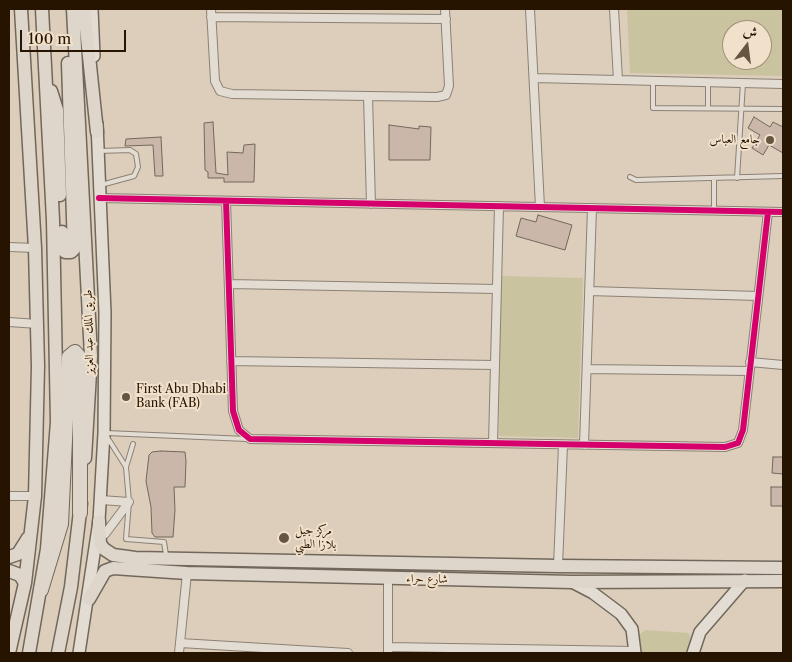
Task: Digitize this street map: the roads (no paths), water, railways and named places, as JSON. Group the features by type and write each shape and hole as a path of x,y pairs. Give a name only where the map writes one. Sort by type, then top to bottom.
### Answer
{"highway":[{"path":"40,590 60,524 69,358 75,352 80,358 80,513"}],"main road":[{"path":"10,653 25,583 35,496 38,324 21,9"},
{"path":"29,653 47,549 57,422 53,220 42,9"},
{"path":"79,653 89,599 99,522 104,433 105,313 92,9"},
{"path":"46,76 57,110 62,248 65,252 71,252 74,249 67,51 77,10"},
{"path":"77,10 97,132"},
{"name":"طريق الملك عبد العزيز","path":"58,653 71,588 80,513 88,432 91,356 77,10"},
{"name":"شارع حراء","path":"99,522 100,544 113,555 135,564 187,573 572,582 783,581"},
{"path":"9,556 18,554 31,533"},
{"name":"شارع حراء","path":"89,599 105,571 166,558 558,566 783,568"},
{"path":"485,564 485,580"},
{"path":"9,571 20,575 25,583"},
{"path":"693,653 700,632 745,580"},
{"path":"572,582 593,593 621,614 632,629 635,652"}],"street":[{"path":"291,9 292,17"},
{"path":"367,9 367,18"},
{"path":"445,9 446,19 449,86 446,94 437,97 232,94 220,91 215,81 211,13 292,17 446,19"},
{"path":"530,9 540,207"},
{"path":"614,9 618,80"},
{"path":"534,78 783,84"},
{"path":"368,96 371,204"},
{"path":"99,198 783,212"},
{"path":"226,201 233,411 239,430 250,439 725,447 738,443 742,430 768,212"},
{"path":"493,443 499,206"},
{"path":"584,445 592,208"},
{"path":"9,247 35,248"},
{"path":"228,284 497,288"},
{"path":"589,291 758,296"},
{"path":"9,322 38,324"},
{"path":"231,361 495,365"},
{"path":"750,362 783,365"},
{"path":"587,369 749,371"},
{"path":"558,566 563,444"},
{"path":"9,496 35,496"},
{"path":"100,500 129,502"},
{"path":"105,534 129,502"},
{"path":"179,653 187,573"},
{"path":"388,578 388,650 635,652"},
{"path":"180,643 348,653"}],"lane":[{"path":"653,81 653,108 783,109"},
{"path":"708,82 708,108"},
{"path":"737,178 743,83"},
{"path":"98,151 130,150 136,154 138,167 134,176 99,186"},
{"path":"630,177 636,180 783,176"},
{"path":"714,179 714,211"},
{"path":"104,433 250,439"},
{"path":"104,433 126,467"},
{"path":"133,444 126,467 129,502 126,539 164,542 166,558"}],"place":[{"name":"جامع العباس","path":"770,140"},
{"name":"First Abu Dhabi Bank (FAB)","path":"126,397"},
{"name":"مركز جيل بلازا الطبي","path":"284,538"}]}
